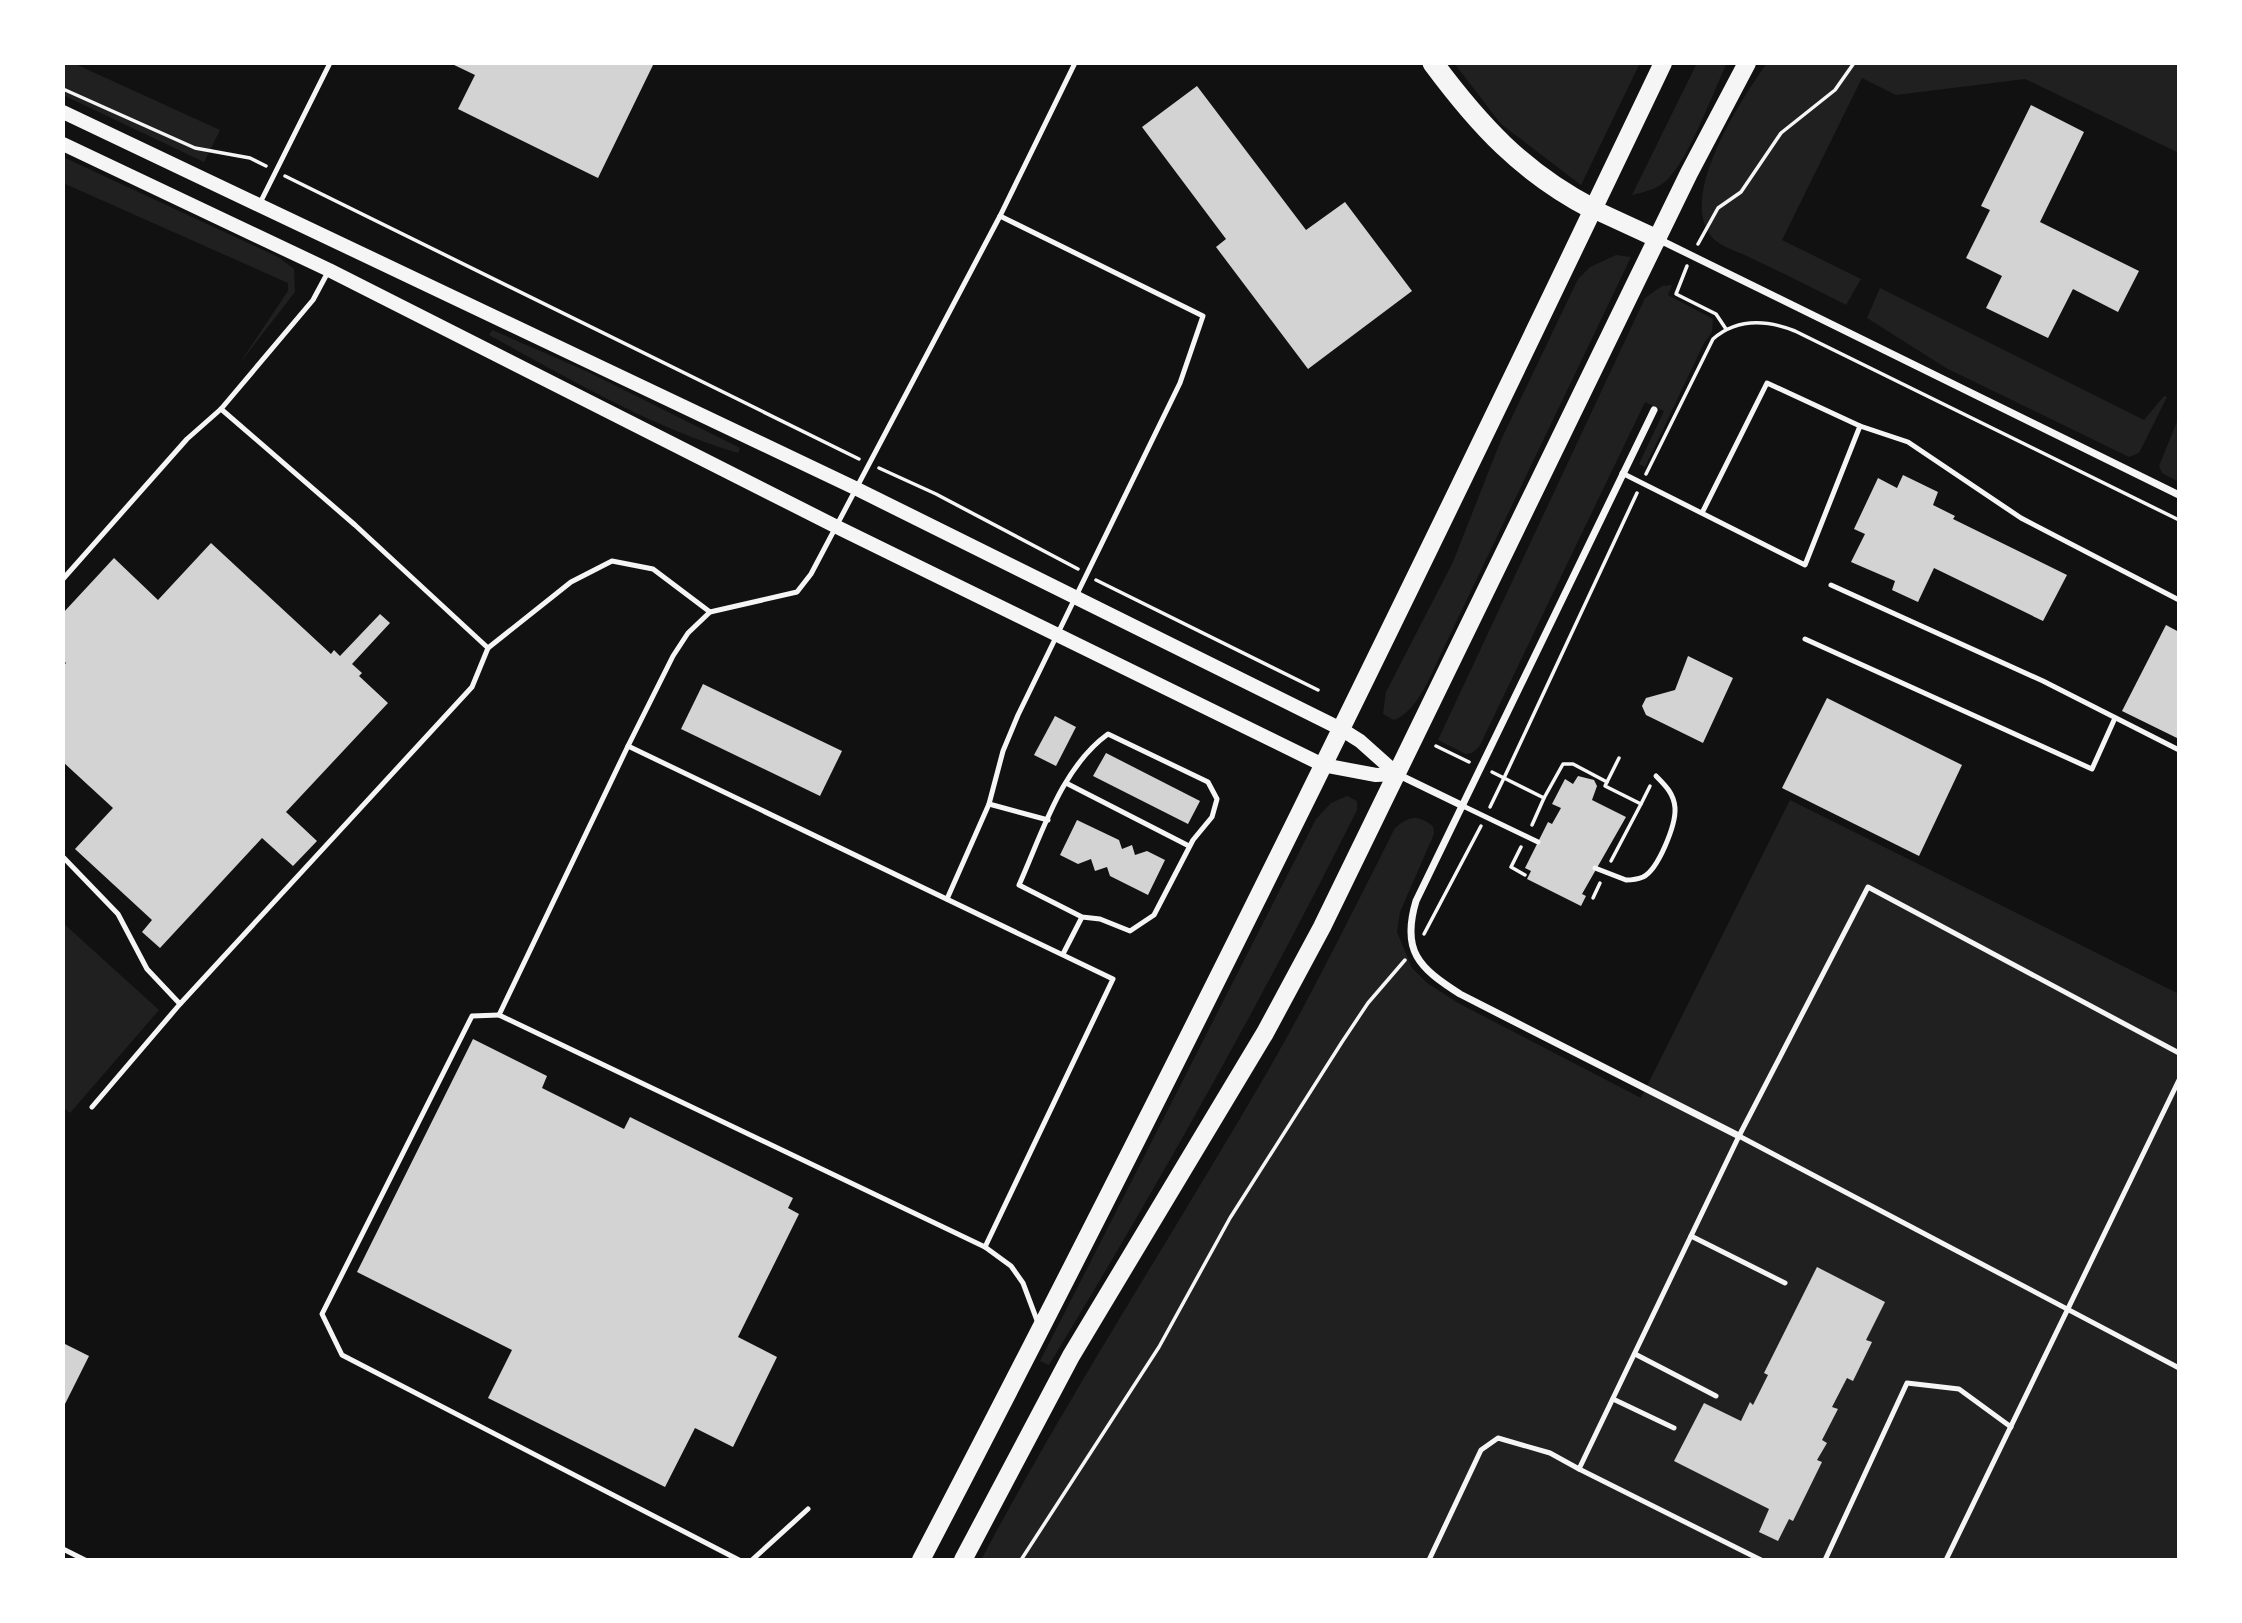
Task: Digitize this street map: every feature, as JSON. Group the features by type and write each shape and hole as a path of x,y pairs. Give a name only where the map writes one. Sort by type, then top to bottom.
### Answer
{"highway":[{"path":"1433,63 1481,125 1507,150 1546,183 1593,209"}],"main road":[{"path":"921,1560 1041,1332 1341,730 1663,63"},
{"path":"963,1560 1071,1356 1265,1033 1397,774 1658,239 1747,63"},
{"path":"63,112 855,488 1341,730 1360,741 1397,774"},
{"path":"63,144 330,270 835,526 1323,765 1376,775 1397,774"},
{"path":"1593,209 1658,239"}],"street":[{"path":"1658,239 2179,495"},
{"path":"1654,410 1416,901 1409,931 1412,950 1427,971 1460,994 1739,1136"},
{"path":"1397,774 1463,806"}],"lane":[{"path":"259,205 330,63"},
{"path":"499,1015 628,746 673,656 688,633 710,612 796,592 811,574 1000,216 1075,63"},
{"path":"947,899 989,804 1003,751 1056,635 1180,383 1203,316 1000,216"},
{"path":"63,579 187,439 221,409 313,300 330,270"},
{"path":"1702,513 1767,383 1860,426 1908,442 2021,518 2179,600"},
{"path":"221,409 355,525 488,648"},
{"path":"1622,473 1805,565 1860,426"},
{"path":"92,1107 180,1004 472,687 488,648 571,582 612,561 653,569 710,612"},
{"path":"1831,585 2179,750"},
{"path":"1805,639 2092,769 2115,718"},
{"path":"1108,734 1208,782 1217,799 1212,817 1189,846 1154,915 1130,931 1100,919 1082,917 1019,885 1066,783 1093,744 1108,734"},
{"path":"628,746 1113,979 985,1247"},
{"path":"1595,868 1626,880 1643,877 1649,872 1667,843 1675,809 1668,788 1656,776"},
{"path":"1066,783 1189,846"},
{"path":"989,804 1048,820"},
{"path":"1463,806 1538,842"},
{"path":"63,857 118,914 147,970 180,1004"},
{"path":"1579,1469 1739,1136 1868,887 2179,1053"},
{"path":"1063,954 1082,917"},
{"path":"739,1560 342,1355 323,1314 471,1016 499,1015 985,1247 1011,1266 1023,1283 1041,1332"},
{"path":"1945,1560 2179,1080"},
{"path":"1739,1136 2068,1312 2179,1368"},
{"path":"1691,1236 1785,1283"},
{"path":"1635,1354 1716,1396"},
{"path":"1825,1560 1908,1383 1959,1389 2011,1427"},
{"path":"1613,1399 1674,1428"},
{"path":"1429,1560 1481,1450 1498,1438 1549,1454 1760,1560"},
{"path":"752,1560 808,1509"},
{"path":"63,1549 85,1560"}],"path":[{"path":"1706,229 1718,208 1748,183 1781,133 1835,90 1854,63"},
{"path":"63,89 195,148 257,162"},
{"path":"290,178 841,450"},
{"path":"1677,286 1676,294 1712,311 1726,329"},
{"path":"1421,937 1504,778 1706,349 1726,329 1766,322 1795,331 2179,520"},
{"path":"898,477 1064,560"},
{"path":"1108,588 1318,690"},
{"path":"1436,746 1470,762"},
{"path":"1619,758 1605,786 1641,804"},
{"path":"1497,775 1544,798 1559,769 1567,763 1607,782"},
{"path":"1593,898 1656,776"},
{"path":"1021,1560 1159,1348 1230,1218 1327,1065 1368,1003 1406,958"}],"shaded area":[{"path":"63,63 73,63 220,130 204,162 63,95"},
{"path":"1454,63 1640,63 1581,185 1501,124"},
{"path":"1697,63 1727,63 1676,170 1655,188 1632,195"},
{"path":"1767,63 2179,63 2179,153 2025,79 1896,95 1862,78 1782,240 1861,279 1846,305 1716,241 1705,224 1702,202 1706,178 1716,151 1742,100"},
{"path":"63,157 278,257 294,269 295,292 239,364 288,291 288,283 63,183"},
{"path":"1616,255 1631,257 1426,686 1412,707 1394,720 1383,714 1386,692 1453,562 1501,440 1578,279 1590,267"},
{"path":"1672,285 1668,295 1713,319 1712,332 1704,343 1645,467 1639,464 1664,411 1645,402 1479,747 1466,754 1438,740 1645,298 1662,286"},
{"path":"1880,288 2144,420 2164,396 2167,397 2139,453 2129,457 1946,368 1867,318"},
{"path":"492,330 586,371 740,448 738,453 673,429 580,385 489,335"},
{"path":"2179,417 2179,482 2162,473 2159,466"},
{"path":"1347,796 1357,801 1357,810 1247,1021 1170,1160 1049,1365 1040,1361 1316,819 1331,803"},
{"path":"1790,800 2179,994 2179,1560 981,1560 1084,1379 1280,1050 1395,828 1409,819 1418,818 1433,826 1434,834 1400,912 1397,932 1412,968 1427,983 1458,1003 1641,1098"},
{"path":"63,923 159,1010 70,1113 63,1107"}],"building":[{"path":"450,63 654,63 598,178 458,109 475,75"},
{"path":"1197,86 1306,230 1345,202 1412,291 1308,369 1216,247 1226,239 1142,127"},
{"path":"2031,105 2084,132 2040,222 2139,271 2118,312 2073,289 2048,338 1986,308 2002,276 1966,258 1990,210 1981,206"},
{"path":"1903,475 1938,492 1933,505 1955,516 1953,519 2067,575 2043,621 1934,568 1918,602 1892,590 1895,581 1851,562 1865,534 1854,529 1878,478 1897,488"},
{"path":"211,543 331,654 334,650 340,656 380,614 390,623 352,664 362,673 359,676 388,703 286,812 317,841 293,866 262,838 160,948 142,932 152,920 75,849 113,808 63,762 63,666 66,663 63,660 63,613 114,558 158,600"},
{"path":"2166,625 2179,632 2177,738 2122,711"},
{"path":"1688,656 1733,678 1703,743 1646,715 1642,706 1646,698 1675,690"},
{"path":"703,684 842,751 820,796 681,729"},
{"path":"1827,698 1962,765 1919,856 1782,788"},
{"path":"1055,716 1076,727 1056,766 1034,755"},
{"path":"1106,753 1200,801 1188,824 1093,776"},
{"path":"1578,776 1594,780 1597,786 1592,800 1626,817 1582,894 1586,896 1581,906 1527,879 1531,871 1525,868 1548,822 1552,824 1561,808 1552,804 1565,779 1573,784"},
{"path":"1077,820 1119,840 1122,849 1132,845 1135,855 1147,851 1165,860 1148,895 1110,876 1107,867 1095,871 1091,859 1078,864 1060,855"},
{"path":"473,1039 547,1076 542,1088 624,1129 630,1117 793,1198 788,1208 799,1214 738,1337 777,1357 733,1447 695,1428 665,1487 488,1398 512,1350 357,1272"},
{"path":"1817,1267 1885,1302 1866,1340 1872,1342 1853,1381 1847,1378 1832,1407 1838,1409 1822,1440 1827,1443 1817,1460 1822,1462 1793,1521 1789,1519 1778,1541 1759,1532 1769,1509 1674,1461 1704,1403 1741,1421 1750,1402 1753,1405 1768,1375 1764,1373"},
{"path":"63,1343 89,1356 63,1408"}]}
